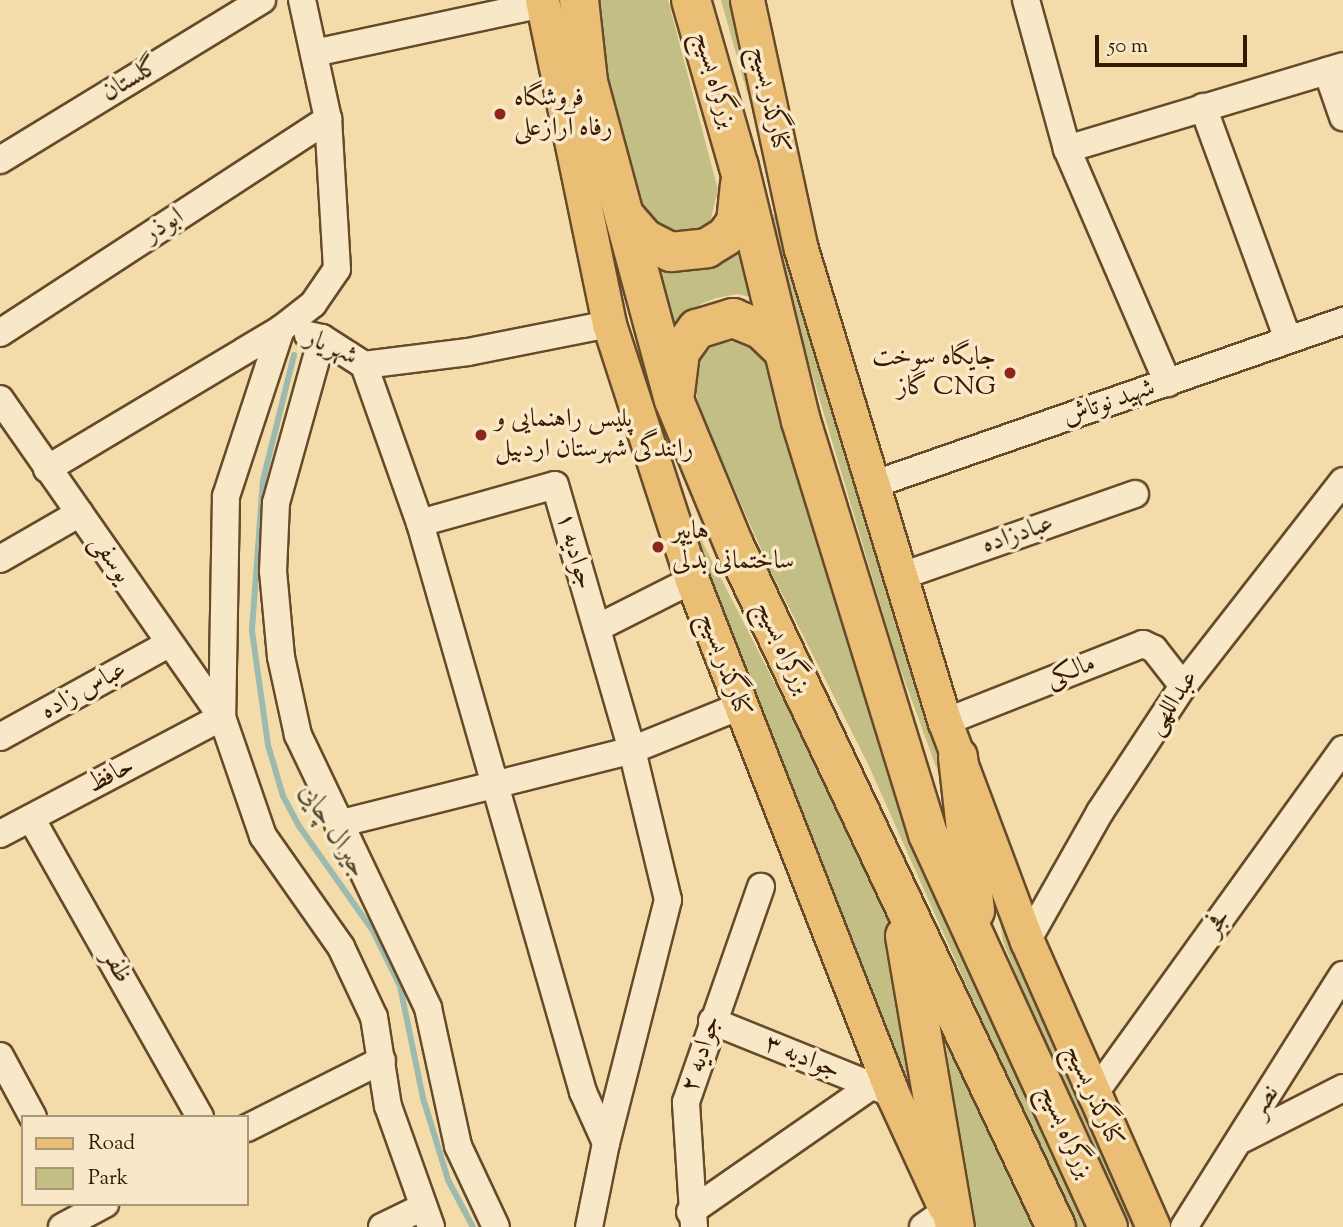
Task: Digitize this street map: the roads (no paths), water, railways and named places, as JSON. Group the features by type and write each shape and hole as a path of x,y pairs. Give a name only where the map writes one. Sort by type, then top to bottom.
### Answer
{"highway":[{"name":"بزرگراه بسیج","path":"691,0 739,167 801,421 928,834 1108,1227"},
{"name":"بزرگراه بسیج","path":"554,1 588,82 674,400 735,547 1056,1227"},
{"path":"624,215 645,239 671,252 707,248 726,236 736,222 740,209 739,167"},
{"path":"674,400 680,352 697,329 733,318 762,330 784,351"},
{"path":"951,739 978,941"},
{"path":"897,889 944,1223"}],"main road":[{"name":"کنارگذر بسیج","path":"747,0 801,249 951,739 1027,941 1092,1097 1153,1227"},
{"name":"کنارگذر بسیج","path":"554,1 609,324 692,580 738,707 799,849 882,1090 944,1223"}],"street":[{"name":"گلستان","path":"0,160 262,0"},
{"path":"302,0 328,119 337,269 313,304 281,329 226,496 222,718 263,836 341,947 374,1017 388,1106 426,1217 382,1227"},
{"path":"1026,0 1067,149 1168,383"},
{"path":"314,53 554,1"},
{"path":"1067,149 1335,69 1343,117"},
{"path":"1203,107 1288,339"},
{"name":"ابوذر","path":"0,333 328,119"},
{"name":"شهید نوتاش","path":"875,484 1343,321"},
{"name":"شهریار","path":"47,469 281,329 322,338 364,365 468,352 609,324"},
{"path":"322,338 276,503 273,571 277,635 298,735 338,824 428,1008 458,1146 496,1227"},
{"path":"364,365 420,523 583,1092 606,1143"},
{"name":"یوسفی","path":"1,402 80,513 167,645 222,718"},
{"name":"عبداللهی","path":"1027,941 1100,812 1183,686 1343,481"},
{"name":"جوادیه ۱","path":"420,523 555,485 632,750 668,900 606,1143 589,1227"},
{"name":"عبادزاده","path":"902,576 1135,494"},
{"path":"0,559 80,513"},
{"path":"597,628 692,580"},
{"name":"مالکی","path":"951,739 1143,644 1154,649 1183,686"},
{"name":"عباس زاده","path":"0,737 167,645"},
{"path":"338,824 494,787 632,750 738,707"},
{"name":"حافظ","path":"0,834 222,718"},
{"name":"فجر","path":"1092,1097 1343,749"},
{"name":"ظفر","path":"31,818 199,1115"},
{"name":"جوادیه ۲","path":"692,1219 686,1101 712,1020 761,887"},
{"name":"نصر","path":"1184,1227 1343,975"},
{"name":"جوادیه ۳","path":"712,1020 882,1090"},
{"path":"0,1056 32,1115"},
{"path":"248,1127 382,1060"},
{"path":"1241,1140 1343,1088"},
{"path":"692,1219 882,1090"},
{"path":"62,1227 91,1207"}],"waterway":[{"name":"جیرال چایی","path":"294,355 263,480 252,631 268,745 283,796 299,826 373,931 400,986 423,1098 448,1180 473,1227"}],"place":[{"name":"فروشگاه رفاه آرازعلی","path":"500,114"},
{"name":"جایگاه سوخت گاز CNG","path":"1010,373"},
{"name":"پلیس راهنمایی و رانندگی شهرستان اردبیل","path":"481,435"},
{"name":"هایپر ساختمانی بدلی","path":"658,547"}]}
